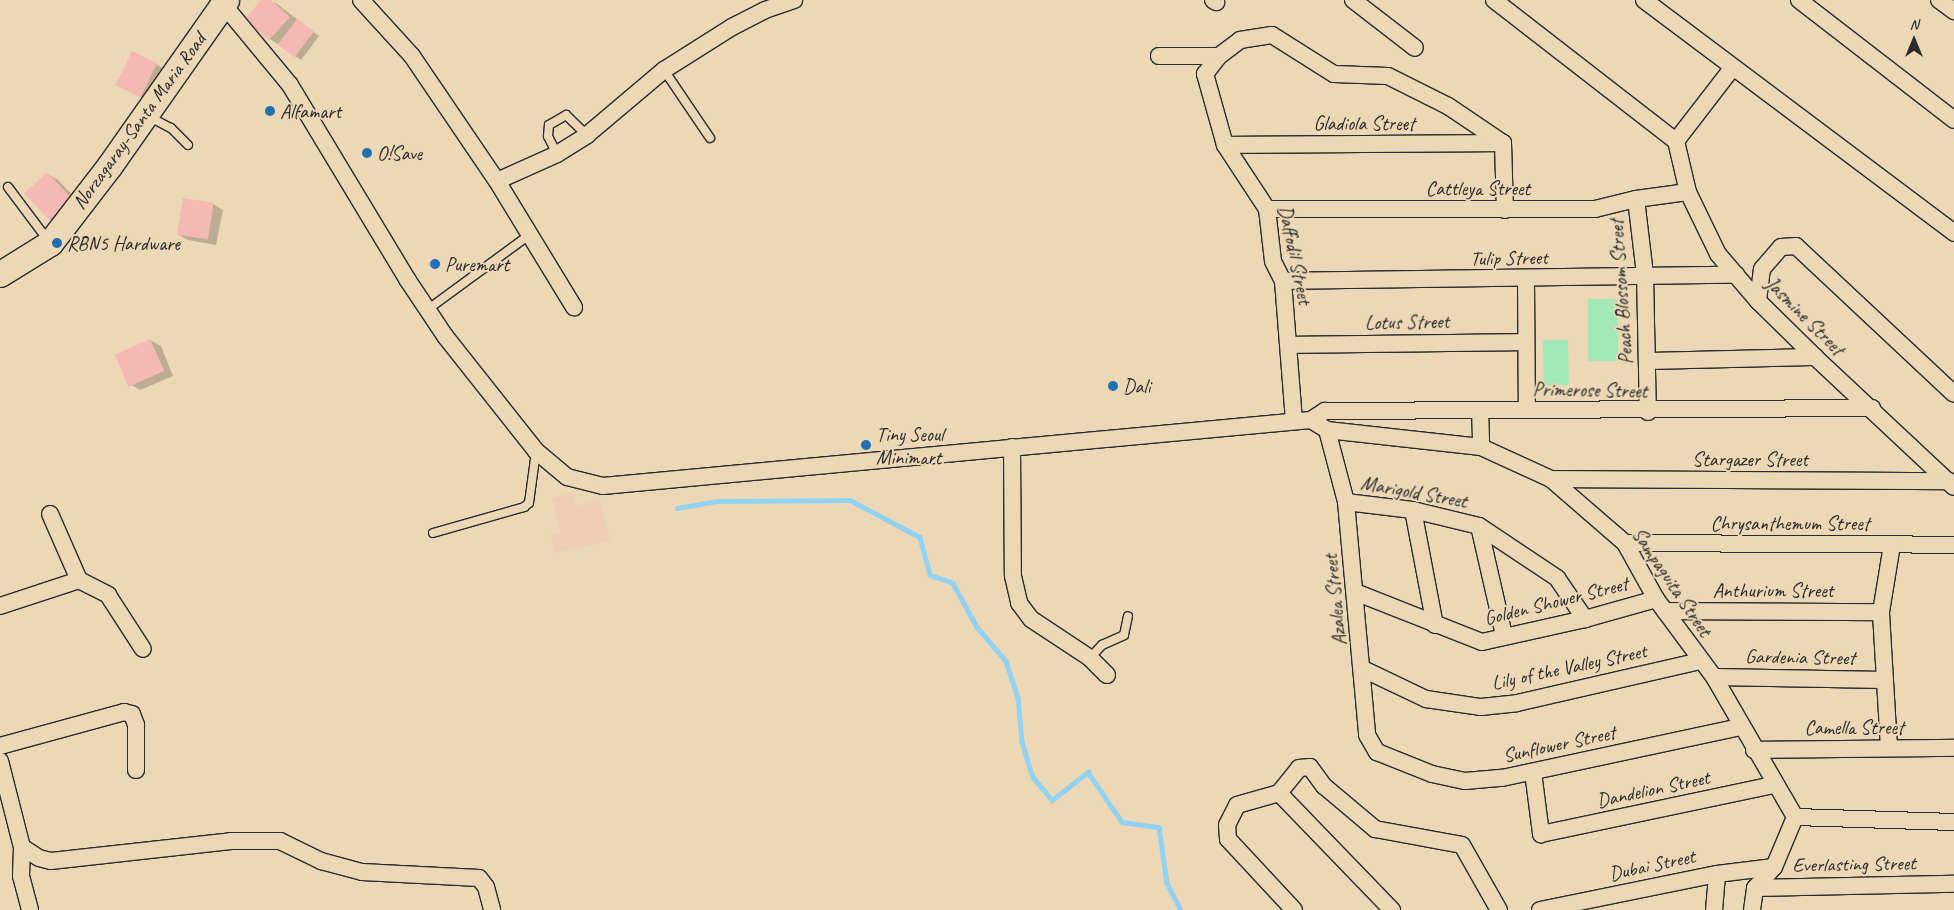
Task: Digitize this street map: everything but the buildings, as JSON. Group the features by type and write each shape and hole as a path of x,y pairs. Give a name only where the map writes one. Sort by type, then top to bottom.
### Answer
{"main road":[{"name":"Norzagaray-Santa Maria Road","path":"0,274 50,243 146,115 224,2"}],"street":[{"path":"361,0 412,56 497,181 574,307"},
{"path":"497,181 557,154 587,135 664,70 732,27 765,10 794,0"},
{"path":"1353,0 1415,48"},
{"path":"1494,0 1676,141 1733,67"},
{"path":"1644,0 1954,233"},
{"path":"1799,0 1954,120"},
{"path":"1939,0 1954,11"},
{"name":"Primerose Street","path":"224,2 290,85 427,310 536,451 566,477 603,486 1311,420 1325,411 1527,410 1648,412 1872,408"},
{"name":"Daffodil Street","path":"1294,421 1290,345 1283,281 1273,261 1267,209 1225,145 1205,74 1219,56 1240,40 1272,35 1334,74 1388,76 1448,106 1503,143"},
{"path":"1159,56 1219,56"},
{"name":"Jasmine Street","path":"1676,141 1688,192 1718,254 1758,301 1815,357 1952,484"},
{"path":"1503,143 1505,210"},
{"name":"Gladiola Street","path":"1225,145 1503,143"},
{"name":"Cattleya Street","path":"1267,209 1595,209 1636,199 1688,192"},
{"name":"Peach Blossom Street","path":"1636,199 1645,274 1648,412"},
{"path":"1758,301 1762,269 1781,246 1796,246 1954,394"},
{"name":"Tulip Street","path":"1283,281 1526,280 1645,274 1736,275"},
{"path":"1526,280 1527,410"},
{"name":"Lotus Street","path":"1290,345 1525,342"},
{"path":"1647,361 1815,357"},
{"path":"1480,410 1481,447"},
{"name":"Sampaguita Street","path":"1311,420 1327,430 1481,447 1552,480 1625,543 1660,605 1714,677 1740,728 1795,817"},
{"name":"Azalea Street","path":"1327,430 1346,502 1363,669 1367,734 1377,752 1388,758"},
{"path":"1012,447 1014,583 1019,603 1037,624 1090,658 1107,675"},
{"name":"Stargazer Street","path":"1552,480 1952,484"},
{"name":"Marigold Street","path":"1346,502 1413,510 1480,526 1557,578 1585,619"},
{"path":"1413,510 1435,624"},
{"path":"50,514 79,580 108,595 143,649"},
{"path":"1480,526 1504,635"},
{"name":"Chrysanthemum Street","path":"1625,543 1954,545"},
{"path":"1890,748 1881,612 1892,545"},
{"path":"0,606 79,580"},
{"name":"Golden Shower Street","path":"1356,592 1482,642 1504,635 1660,605"},
{"name":"Anthurium Street","path":"1660,605 1881,612"},
{"name":"Lily of the Valley Street","path":"1363,669 1426,699 1481,707 1517,703 1700,660"},
{"name":"Gardenia Street","path":"1714,677 1885,680"},
{"path":"0,746 124,712 132,714 136,725 136,770"},
{"name":"Sunflower Street","path":"1388,758 1432,774 1465,781 1533,772 1740,728"},
{"name":"Camella Street","path":"1754,750 1954,748"},
{"path":"0,761 22,847 22,876 30,910"},
{"path":"1294,910 1228,839 1227,825 1237,805 1279,793 1299,768 1310,767 1324,786 1375,829 1462,846 1499,910"},
{"name":"Dandelion Street","path":"1533,772 1541,834 1774,785"},
{"path":"1279,793 1392,910"},
{"path":"1752,910 1754,888 1774,867 1795,817 1954,822"},
{"path":"22,847 39,858 51,861 231,841 280,841 321,861 362,872 479,878 486,887 492,910"},
{"name":"Dubai Street","path":"1540,910 1717,874 1774,867"},
{"path":"1714,910 1717,874"},
{"name":"Everlasting Street","path":"1754,888 1954,884"}],"lane":[{"path":"664,70 710,138"},
{"path":"146,115 171,128 188,145"},
{"path":"557,154 548,136 549,125 566,115 587,135"},
{"path":"8,187 50,243"},
{"path":"427,310 529,235"},
{"path":"433,533 524,508 529,503 536,451"},
{"path":"1090,658 1102,645 1124,636 1128,616"}],"shaded area":[{"path":"573,493 576,506 600,500 610,540 555,553 551,535 561,532 552,498"}],"green space":[{"path":"1588,299 1618,299 1618,361 1588,361"},
{"path":"1543,340 1568,340 1569,385 1544,385"}],"waterway":[{"path":"677,508 717,501 850,500 920,537 930,575 953,583 977,627 1006,661 1018,697 1022,742 1033,777 1052,800 1088,772 1122,822 1159,827 1167,883 1181,910"}],"place":[{"name":"Alfamart","path":"270,111"},
{"name":"O!Save","path":"367,153"},
{"name":"RBN5 Hardware","path":"57,243"},
{"name":"Puremart","path":"435,264"},
{"name":"Dali","path":"1113,386"},
{"name":"Tiny Seoul Minimart","path":"866,445"}]}
